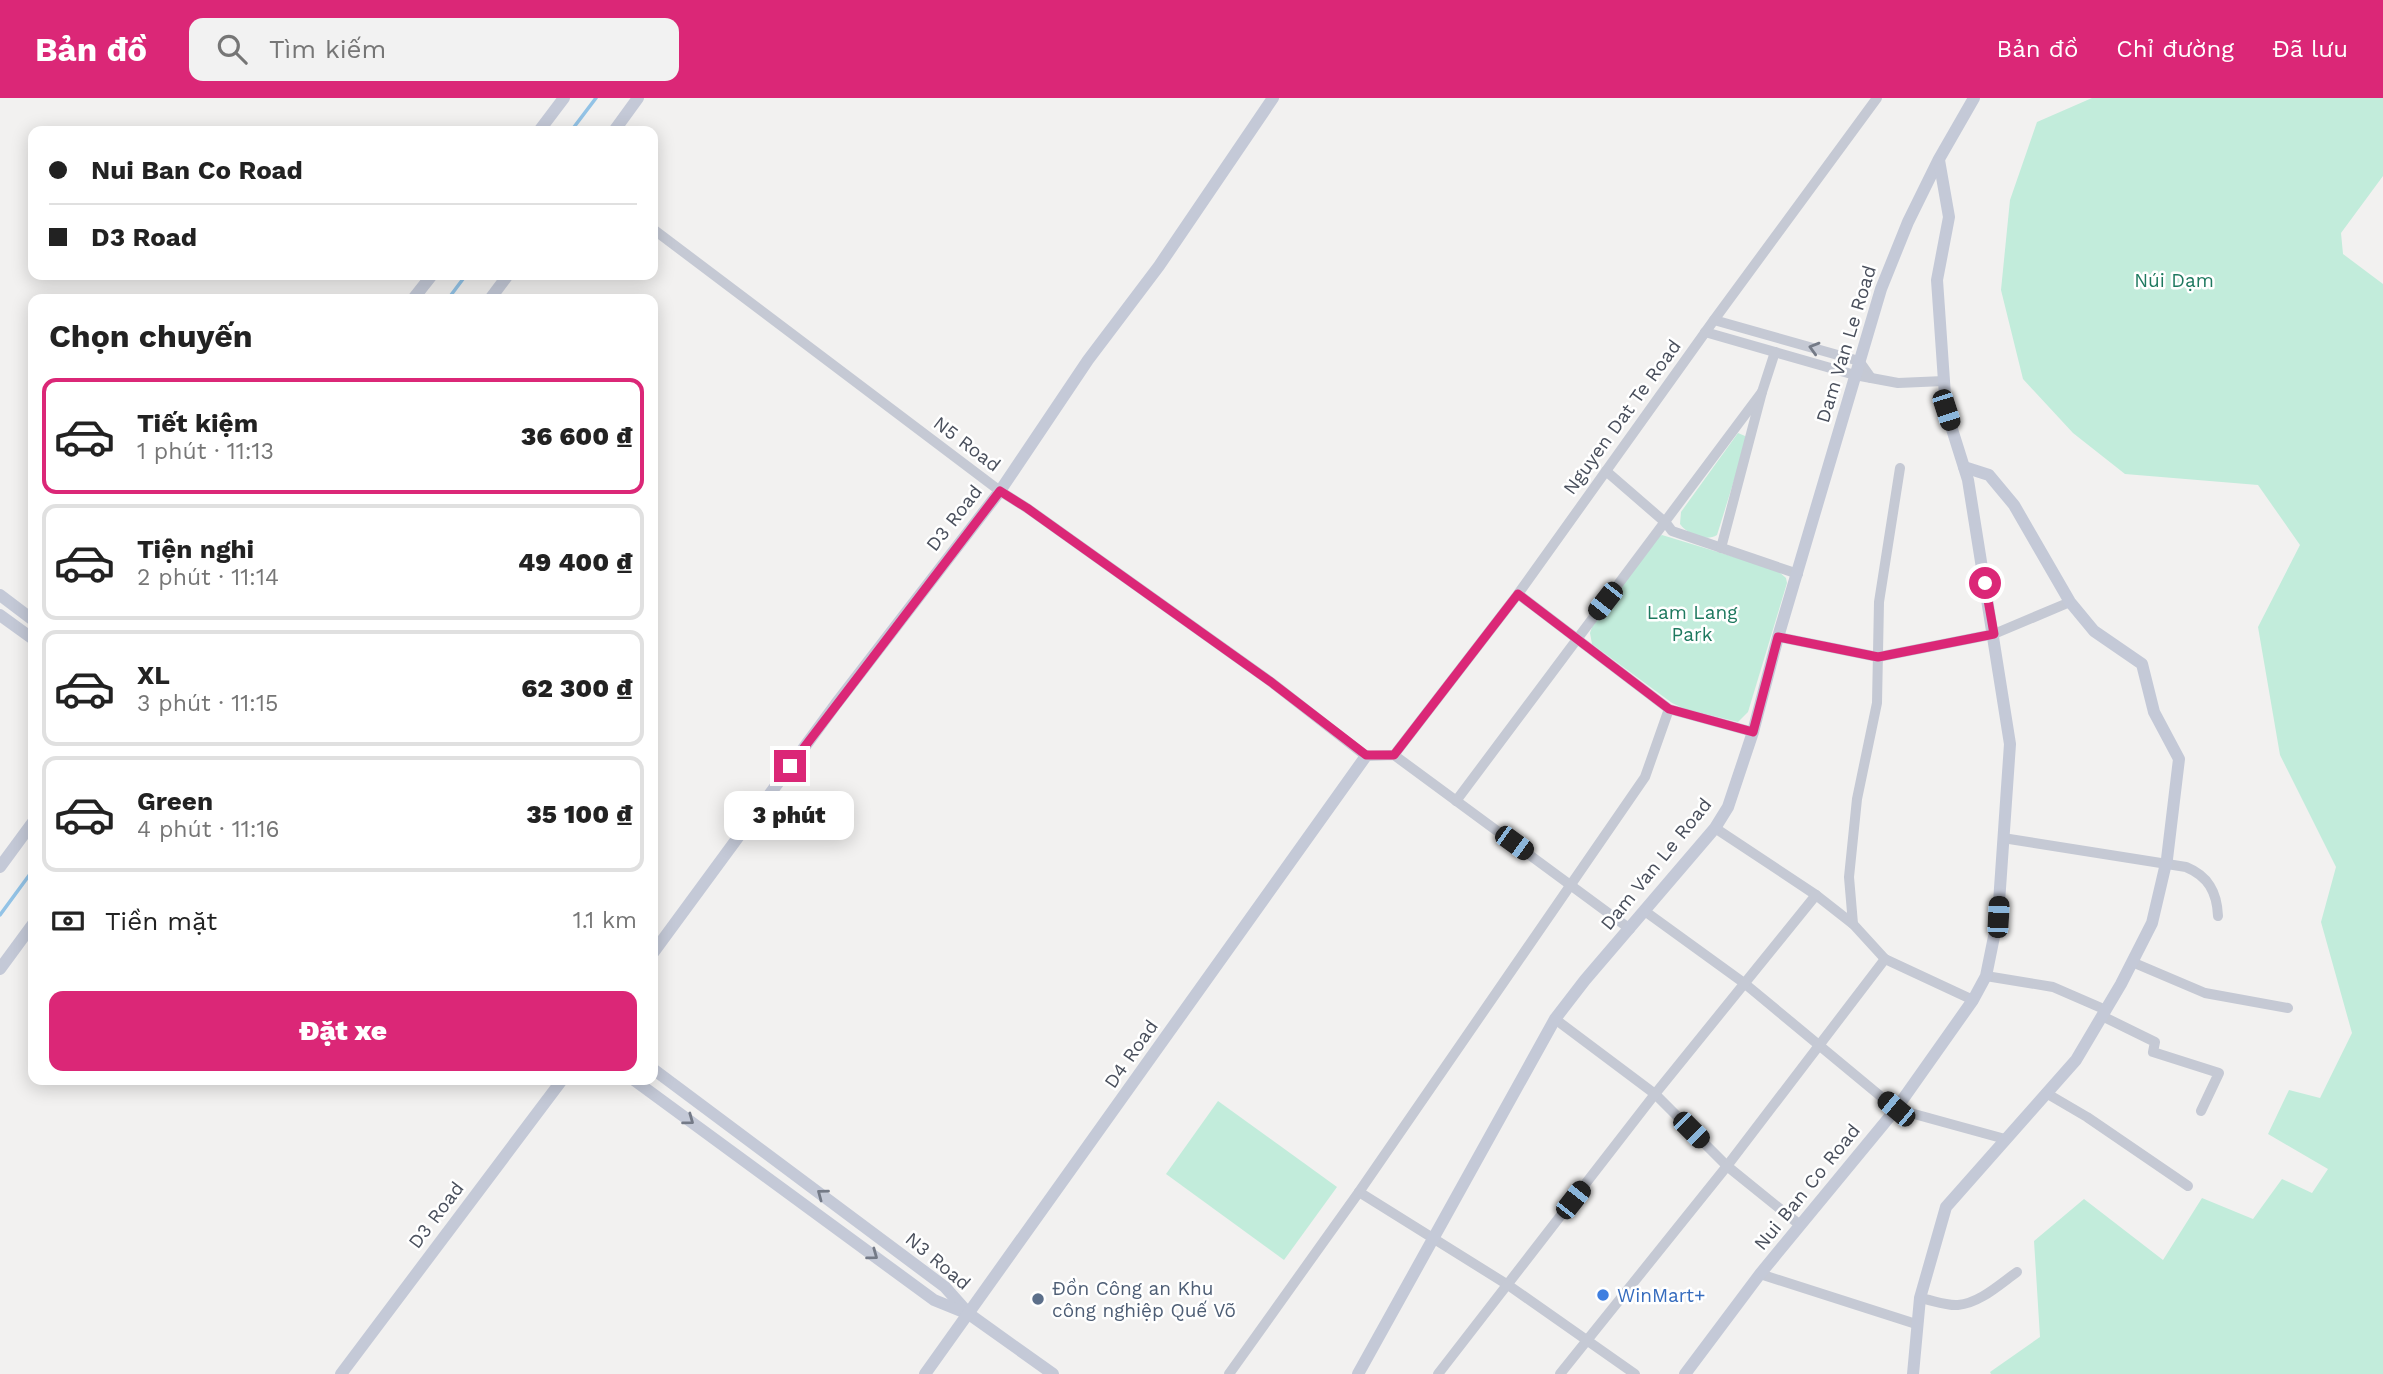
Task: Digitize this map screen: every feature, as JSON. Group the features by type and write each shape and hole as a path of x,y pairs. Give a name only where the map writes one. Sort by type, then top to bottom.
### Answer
{"street":[{"path":"543,126 564,98"},
{"path":"618,126 638,98"},
{"name":"D3 Road","path":"658,946 835,704 1000,491 1088,360 1158,266 1273,98"},
{"name":"Nguyen Dat Te Road","path":"1394,755 1518,594 1704,332 1877,98"},
{"name":"Dam Van Le Road","path":"1358,1374 1555,1019 1715,828 1728,807 1753,732 1778,637 1881,289 1908,222 1938,159 1975,98"},
{"name":"Nui Ban Co Road","path":"1685,1374 1760,1274 1896,1109 1973,1000 1986,976 1998,917 2010,744 1968,480 1946,410 1937,281 1949,217 1938,159"},
{"name":"N5 Road","path":"658,233 1000,491 1271,682 1366,755"},
{"path":"417,294 428,280"},
{"path":"1714,320 1859,361 1871,378"},
{"path":"1704,332 1855,375 1898,383 1944,381"},
{"path":"1721,548 1762,392 1776,352"},
{"path":"1456,801 1762,392"},
{"path":"1913,1374 1920,1298 1946,1207 2076,1060 2152,922 2166,864 2179,759 2154,712 2142,664 2094,631 2070,602 2014,505 1989,475 1964,467"},
{"path":"1853,923 1849,877 1857,799 1877,703 1879,602 1900,468"},
{"path":"1606,471 1672,531 1798,573"},
{"path":"1518,594 1669,709 1753,732"},
{"path":"0,595 28,616"},
{"path":"1778,637 1878,657 1994,634 2070,602"},
{"path":"0,615 28,635"},
{"path":"1229,1374 1359,1192 1645,777 1669,709"},
{"path":"1366,755 1394,755 1630,929"},
{"name":"D4 Road","path":"925,1374 1366,755"},
{"path":"1715,828 1853,923 1885,959 1973,1000"},
{"path":"0,867 28,829"},
{"path":"2003,838 2166,864 2197,872 2208,880 2217,904 2218,916"},
{"path":"1438,1374 1655,1094 1816,895"},
{"path":"1646,912 1744,984 1896,1109 2005,1139"},
{"path":"0,969 28,931"},
{"path":"1560,1374 1727,1166 1885,959"},
{"path":"2132,962 2205,993 2288,1008"},
{"path":"1986,976 2053,987 2155,1042 2153,1052 2218,1073 2201,1111"},
{"path":"1555,1019 1655,1094 1727,1166 1800,1225"},
{"name":"N3 Road","path":"658,1073 945,1287 969,1314"},
{"name":"D3 Road","path":"341,1374 558,1085"},
{"name":"N3 Road","path":"641,1085 934,1300 969,1314"},
{"path":"2046,1093 2087,1116 2188,1186"},
{"path":"1359,1192 1508,1285 1634,1374"},
{"path":"1920,1298 1949,1305 1967,1303 1983,1296 2017,1272"},
{"path":"1760,1274 1916,1324"},
{"path":"969,1314 1053,1374"}],"green space":[{"name":"Núi Dạm","path":"2092,98 2383,98 2383,176 2341,233 2343,254 2383,284 2383,1374 1990,1372 2040,1337 2034,1241 2084,1199 2163,1260 2202,1198 2253,1219 2282,1179 2312,1193 2328,1169 2268,1134 2289,1090 2320,1098 2352,1033 2321,922 2336,867 2280,755 2258,627 2300,545 2258,485 2125,474 2073,433 2023,379 2001,290 2010,200 2037,122"},
{"path":"1738,433 1745,436 1746,442 1717,535 1708,538 1692,534 1680,524 1681,512"},
{"name":"Lam Lang Park","path":"1662,535 1777,570 1786,578 1787,583 1748,712 1738,722 1685,709 1672,703 1592,644 1592,627"},
{"path":"1218,1101 1337,1187 1284,1260 1166,1174"}],"waterway":[{"path":"575,126 596,98"},
{"path":"452,294 462,280"},
{"path":"0,915 28,877"}],"place":[{"name":"WinMart+","path":"1603,1295"},
{"name":"Đồn Công an Khu công nghiệp Quế Võ","path":"1038,1299"}],"route":[{"path":"790,766 1000,491 1271,682 1366,755 1394,755 1518,594 1669,709 1753,732 1778,637 1878,657 1994,634 1985,583"}]}
